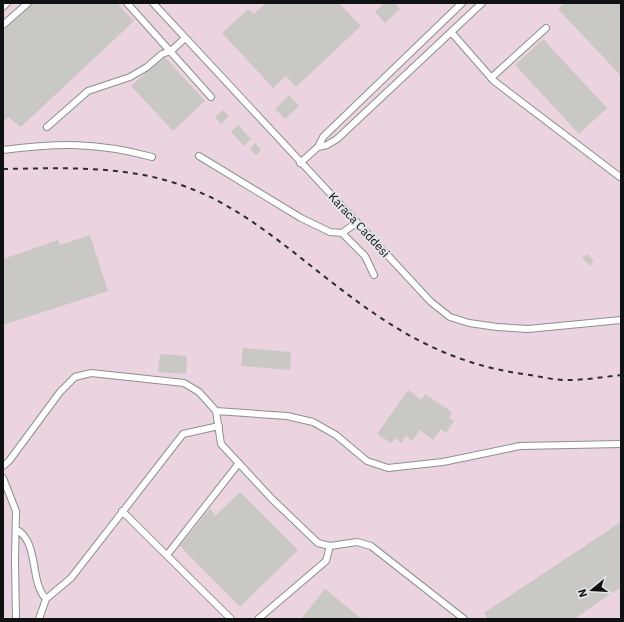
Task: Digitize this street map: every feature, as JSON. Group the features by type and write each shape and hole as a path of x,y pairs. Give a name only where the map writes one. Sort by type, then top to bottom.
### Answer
{"street":[{"path":"3,7 8,3"},
{"path":"3,25 28,3"},
{"path":"127,3 211,97"},
{"name":"Karaca Caddesi","path":"153,3 356,223 431,302 450,317 469,323 528,329 621,320"},
{"path":"300,163 318,147 323,137 462,3"},
{"path":"318,147 327,145 337,139 482,3"},
{"path":"491,78 546,28"},
{"path":"451,32 491,78 620,177"},
{"path":"47,127 88,91 130,77 147,67 162,54 171,51 185,38"},
{"path":"3,150 51,144 99,145 152,157"},
{"path":"199,156 301,218 330,232 342,233 365,256 374,275"},
{"path":"342,233 356,223"},
{"path":"3,466 9,461 60,392 75,377 91,373 184,383 199,392 216,411 221,444 272,499 318,543 330,546 357,542 371,546 464,619"},
{"path":"216,411 287,416 313,422 336,435 366,461 388,468 443,462 520,446 621,444"},
{"path":"39,619 46,599 71,578 183,434 219,426"},
{"path":"167,555 239,463"},
{"path":"3,478 16,511 16,619"},
{"path":"122,511 231,619"},
{"path":"16,529 25,538 31,550 38,588 46,599"},
{"path":"258,619 326,561 330,546"}],"shaded area":[{"path":"3,3 621,3 621,619 3,619"}],"building":[{"path":"33,3 117,3 134,21 21,127 8,117 3,122 3,31"},
{"path":"266,3 339,3 361,26 296,87 286,76 273,88 222,33 248,9 254,14"},
{"path":"384,3 395,3 400,9 385,23 375,12"},
{"path":"564,3 621,3 621,76 558,9"},
{"path":"543,39 607,108 579,134 515,65"},
{"path":"164,56 205,101 173,131 131,86"},
{"path":"289,95 299,106 285,119 275,109"},
{"path":"223,110 229,116 221,124 215,117"},
{"path":"238,125 251,139 244,146 231,132"},
{"path":"255,143 261,150 256,155 250,149"},
{"path":"90,235 108,291 3,325 3,259 58,240 60,245"},
{"path":"587,254 594,261 590,266 582,258"},
{"path":"243,348 291,352 290,370 241,366"},
{"path":"160,354 187,356 186,374 158,372"},
{"path":"408,390 421,400 425,394 452,412 449,418 454,421 446,433 441,429 433,440 420,430 412,441 406,436 401,443 395,438 391,443 377,434"},
{"path":"240,492 298,550 240,607 180,546 210,508 215,516"},
{"path":"621,522 621,587 574,619 488,619 484,613"},
{"path":"325,589 362,619 301,619"}],"railway":[{"path":"3,169 72,168 117,171 140,174 184,186 203,194 238,213 272,236 369,310 393,326 443,352 470,362 499,370 553,379 580,380 621,375"}]}
